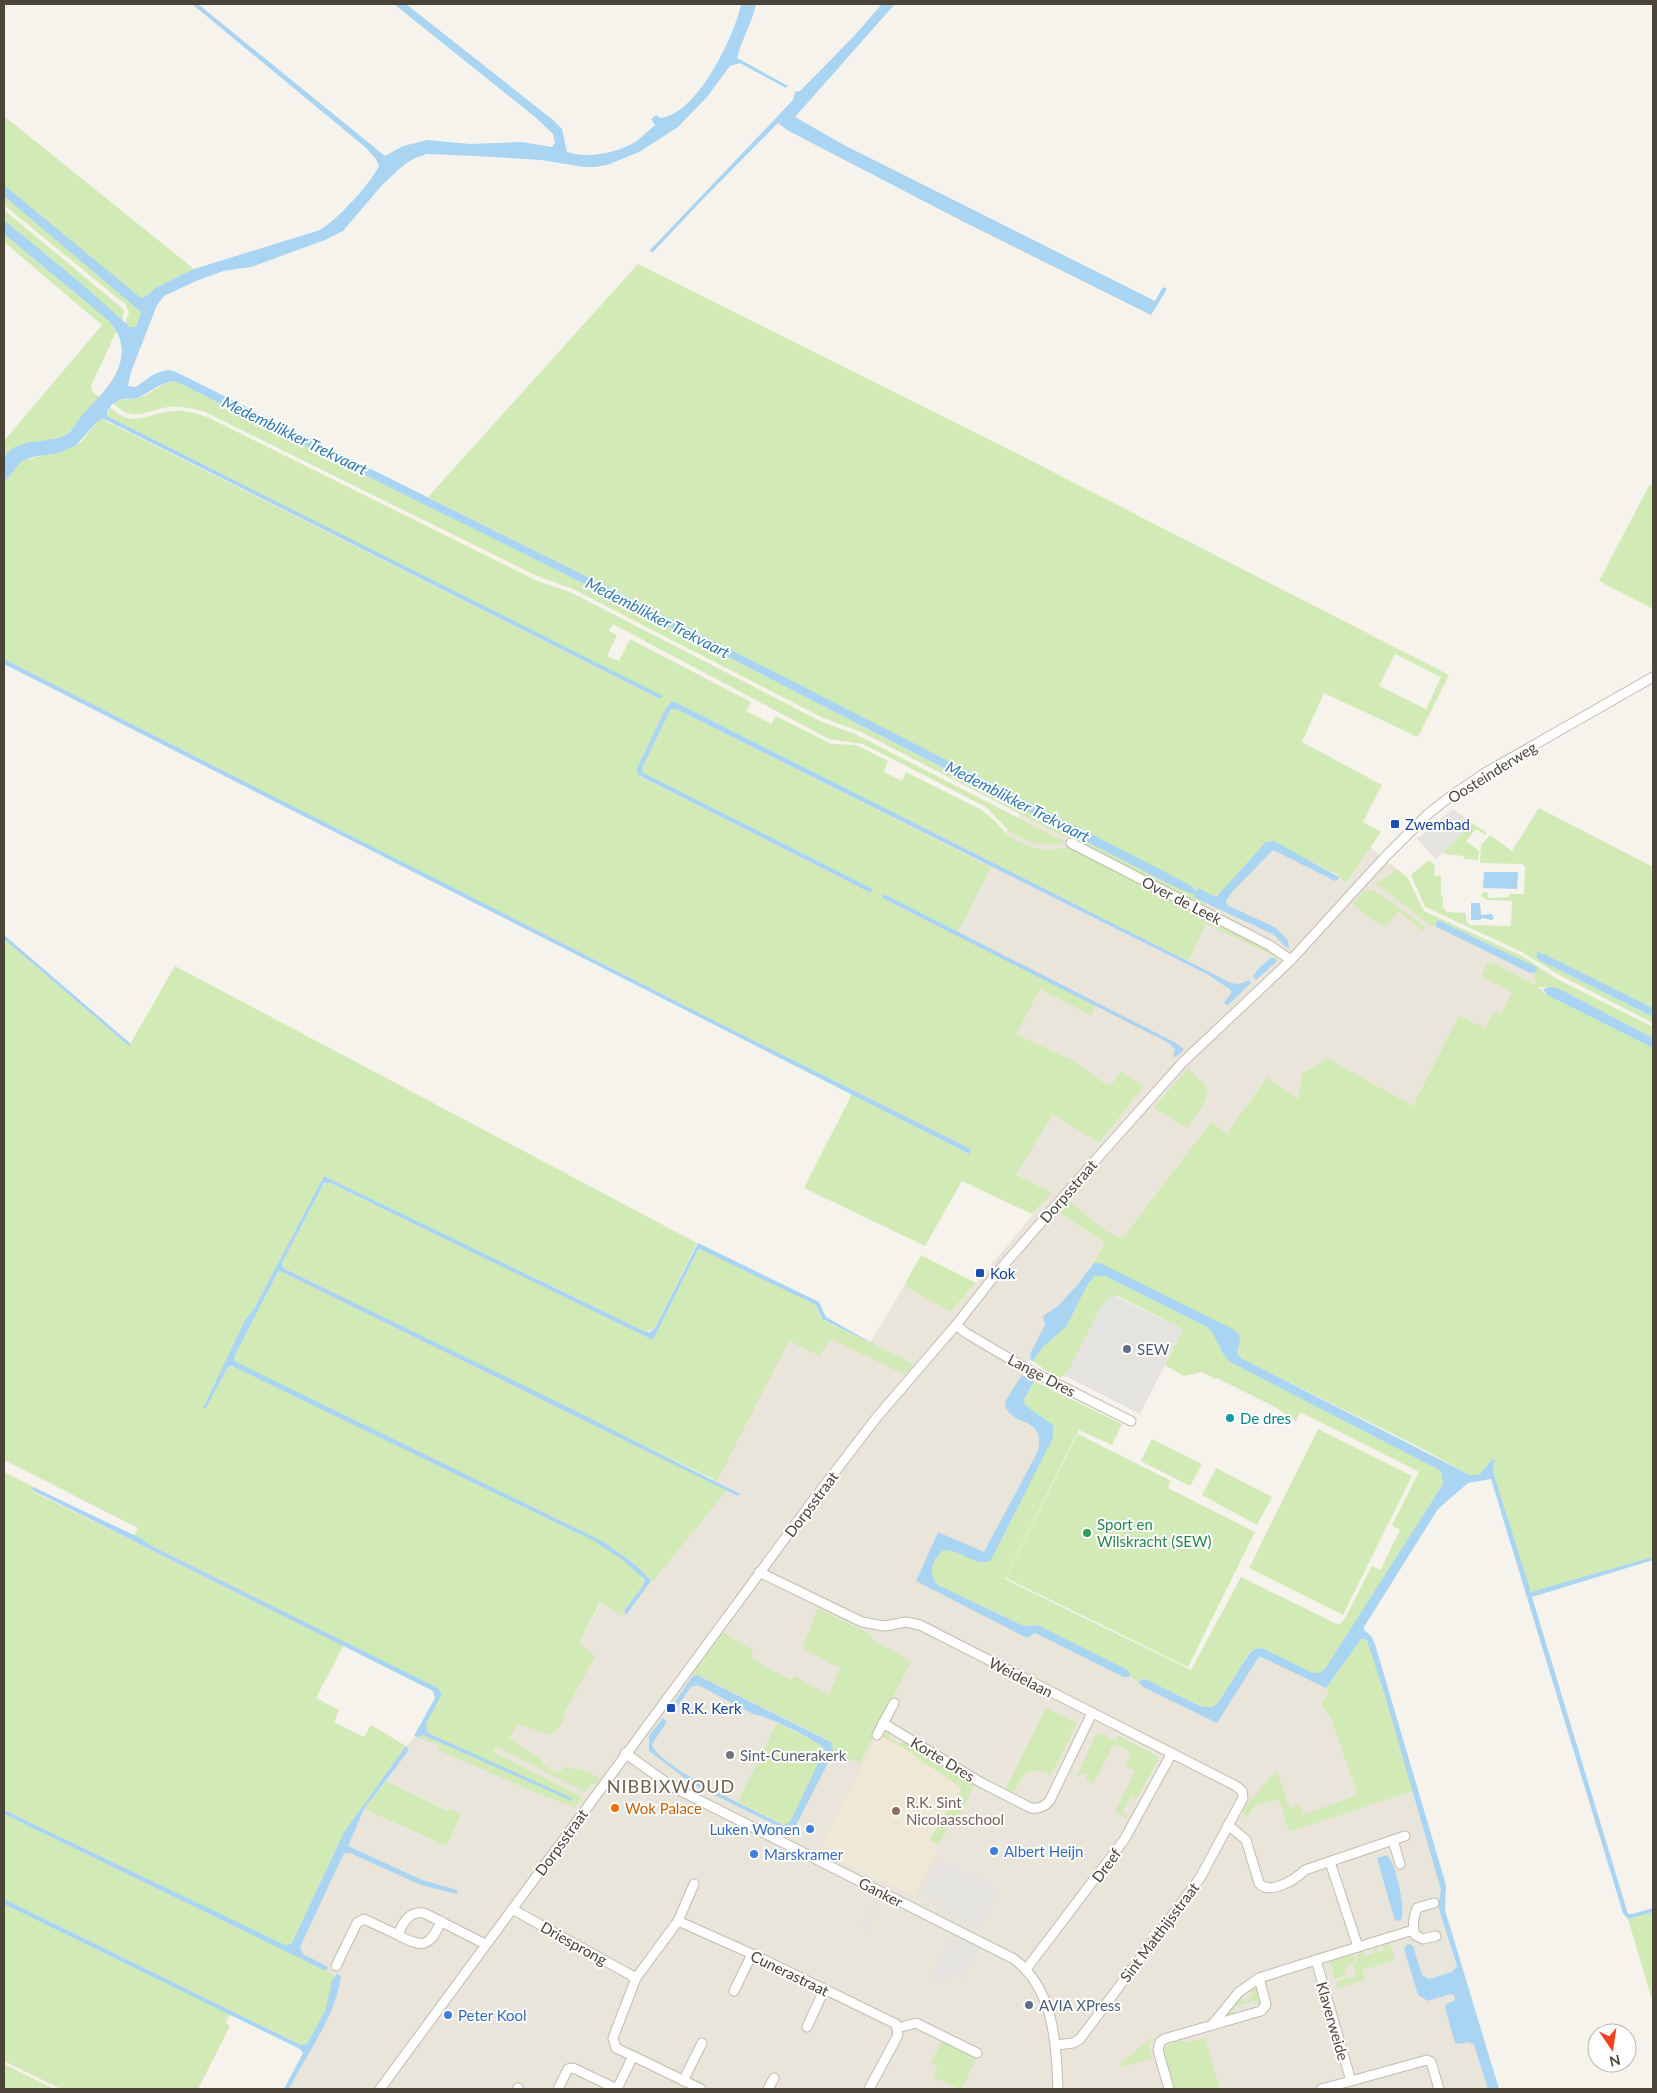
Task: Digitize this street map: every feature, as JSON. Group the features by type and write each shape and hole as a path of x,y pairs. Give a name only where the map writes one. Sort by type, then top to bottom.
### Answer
{"street":[{"name":"Oosteinderweg","path":"1291,960 1408,834 1451,796 1485,773 1653,677"},
{"name":"Over de Leek","path":"1071,843 1269,945 1291,960"},
{"name":"Dorpsstraat","path":"380,2089 625,1754 877,1417 956,1325 996,1274 1100,1155 1115,1141 1148,1099 1183,1062 1291,960"},
{"name":"Lange Dres","path":"956,1325 966,1333 1026,1368 1131,1421"},
{"name":"Weidelaan","path":"760,1572 862,1622 885,1626 906,1622 920,1625 1236,1786 1242,1791 1243,1798 1228,1824"},
{"path":"877,1735 894,1703"},
{"name":"Korte Dres","path":"883,1723 980,1782 1031,1808 1036,1808 1043,1807 1050,1800 1092,1713"},
{"name":"Dreef","path":"1027,1968 1124,1840 1172,1753"},
{"name":"Ganker","path":"625,1754 671,1786 1014,1958 1027,1968 1045,2000 1056,2045 1058,2089"},
{"path":"1228,1824 1246,1840 1259,1883 1262,1887 1268,1889 1294,1880 1305,1870 1330,1862 1344,1855 1405,1836"},
{"name":"Sint Matthijsstraat","path":"1056,2045 1076,2041 1086,2032 1200,1878 1228,1824"},
{"path":"1393,1840 1400,1864"},
{"path":"1330,1862 1358,1947"},
{"path":"694,1884 678,1921 636,1978 613,2038 616,2048 701,2089"},
{"path":"1434,1903 1417,1908 1413,1930 1415,1935 1423,1939 1436,1936"},
{"name":"Driesprong","path":"512,1909 636,1978"},
{"path":"398,1935 406,1920 416,1913 424,1913 485,1944"},
{"path":"336,1966 360,1920 367,1920 414,1943 423,1944 434,1936 441,1922"},
{"name":"Cunerastraat","path":"678,1921 752,1954 891,2021 898,2028"},
{"name":"Klaverweide","path":"1258,1978 1413,1930"},
{"path":"734,1991 752,1954"},
{"name":"Klaverweide","path":"1316,1960 1350,2081"},
{"path":"1169,2089 1158,2050 1160,2042 1164,2039 1212,2025 1264,2009 1266,2005 1258,1978 1239,1992 1212,2025"},
{"path":"807,2027 824,1990"},
{"path":"870,2089 895,2041 898,2028 916,2023 978,2053"},
{"path":"683,2081 702,2043"},
{"path":"558,2089 568,2069 573,2068 617,2089 633,2056"},
{"name":"Klaverweide","path":"1321,2089 1427,2060 1431,2062 1439,2089"},
{"path":"768,2089 774,2078"}],"shaded area":[{"path":"1026,805 1217,904 1266,845 1346,883 1370,847 1405,876 1416,909 1533,971 1537,989 1503,1047 1456,1023 1413,1106 1327,1058 1321,1064 1306,1070 1301,1078 1298,1099 1267,1077 1227,1133 1211,1122 1124,1236 1119,1237 1108,1232 1070,1202 1060,1213 1104,1245 1093,1266 1079,1284 1055,1307 1022,1375 1009,1413 1036,1429 1041,1440 1038,1451 984,1553 938,1532 916,1581 1027,1637 1035,1633 1123,1677 1129,1675 1142,1684 1261,1657 1385,1696 1441,1890 1438,1906 1457,1966 1452,1972 1429,1979 1422,1975 1406,1945 1404,1949 1418,1995 1428,2001 1450,1994 1454,1995 1455,2000 1447,2004 1459,2044 1468,2042 1475,2046 1488,2089 287,2089 320,2027 337,1976 290,1951 364,1809 445,1846 461,1814 450,1809 449,1811 384,1780 407,1745 415,1737 439,1697 579,1642 601,1602 623,1615 707,1494 787,1334 825,1332 864,1353 904,1286 952,1312 1051,1193 1016,1175 1053,1113 1099,1143 1142,1087 1110,1087 1074,1061 1013,1033 945,936 985,862"},
{"path":"1453,809 1472,823 1436,859 1417,839"},
{"name":"SEW","path":"1111,1294 1183,1329 1140,1414 1065,1376 1102,1306 1109,1300"},
{"name":"R.K. Sint Nicolaasschool","path":"878,1735 902,1747 966,1791 940,1832 933,1847 937,1849 914,1896 819,1851"},
{"path":"938,1861 945,1864 946,1862 1001,1890 996,1899 994,1898 979,1929 937,1908 940,1901 923,1893"},
{"path":"871,1908 877,1911 866,1931 860,1928"},
{"path":"954,1934 980,1947 963,1980 949,1973 942,1985 930,1979"}],"green space":[{"path":"4,116 194,269 155,288 148,295 140,298 4,185"},
{"path":"4,196 140,308 141,314 136,327 132,328 125,323 129,313 126,305 4,205"},
{"path":"4,210 122,308 124,311 122,321 82,284 4,220"},
{"path":"4,234 109,321 116,332 91,386 92,391 99,397 76,424 65,435 25,445 11,453 4,460 4,441 102,325 4,242"},
{"path":"638,264 1016,453 1449,675 1418,737 1324,693 1302,742 1382,785 1363,822 1381,832 1346,883 1338,875 1270,841 1219,895 1211,895 1199,888 1196,891 1191,886 626,596 428,497","holes":["1395,654 1441,677 1426,709 1379,686"]},
{"path":"175,381 623,603 1169,884 1194,894 1194,897 1207,904 1201,907 859,731 823,718 573,589 537,576 205,412 196,409 169,407 134,414 121,410 114,404 121,400 138,398 169,382"},
{"path":"110,407 118,414 133,419 172,411 190,412 207,417 535,580 570,592 820,721 855,734 1065,842 1041,845 1021,838 1007,829 986,807 863,744 829,739 613,624 609,631 617,635 607,656 619,661 630,639 751,702 746,711 771,724 776,716 831,744 856,745 888,761 884,772 902,781 906,772 980,809 994,820 1007,835 1015,840 1030,847 1047,850 1072,847 1124,873 1130,879 1139,880 1282,955 1277,961 1272,955 1206,924 1188,961 675,702 669,704 637,768 639,776 872,893 873,889 642,772 642,768 671,709 674,708 991,867 958,932 884,894 882,898 1096,1005 1091,1015 1040,989 1016,1034 1074,1061 1110,1087 1121,1071 1143,1087 1099,1143 1053,1114 1016,1175 1052,1193 1032,1214 962,1181 925,1246 804,1188 852,1094 968,1154 971,1149 4,659 4,482 22,461 71,448 82,441 99,420 102,419 660,699 662,697 107,416"},
{"path":"1650,484 1653,486 1653,609 1599,581"},
{"path":"1539,808 1653,867 1653,1008 1540,952 1538,959 1653,1017 1653,1023 1559,975 1522,952 1425,907 1411,875 1429,860 1435,865 1434,876 1441,876 1443,908 1447,912 1466,913 1466,920 1470,925 1511,926 1512,901 1487,900 1481,896 1484,892 1487,892 1489,898 1509,897 1509,894 1524,894 1525,866 1522,864 1480,863 1481,845 1490,835 1512,851"},
{"path":"1472,823 1487,833 1485,835 1476,829 1466,841 1479,851 1478,860 1464,859 1463,856 1445,854 1443,852"},
{"path":"1397,869 1407,877 1424,911 1522,956 1557,979 1653,1027 1653,1038 1558,988 1538,987 1547,995 1653,1048 1653,1557 1531,1592 1494,1475 1493,1468 1495,1463 1492,1460 1479,1475 1470,1475 1419,1447 1241,1358 1237,1354 1240,1342 1100,1263 1094,1263 1104,1245 1103,1242 1060,1213 1070,1202 1108,1232 1119,1237 1124,1236 1211,1122 1227,1133 1267,1077 1298,1099 1302,1073 1320,1064 1327,1058 1413,1106 1459,1016 1485,1028 1493,1012 1501,1015 1512,992 1481,976 1487,964 1491,962 1536,985 1533,973 1536,972 1535,967 1438,920 1433,927 1375,883 1388,877"},
{"path":"1365,890 1371,890 1381,895 1425,927 1422,931 1399,911 1386,926 1371,919 1353,904"},
{"path":"4,939 129,1046 175,966 697,1243 655,1328 646,1332 324,1176 254,1309 245,1320 203,1408 206,1408 228,1367 235,1367 594,1541 624,1560 638,1572 644,1584 624,1611 623,1616 600,1602 579,1642 595,1657 566,1709 562,1723 551,1735 518,1724 509,1738 543,1761 541,1764 559,1773 564,1767 588,1772 600,1780 598,1783 592,1784 585,1792 496,1747 493,1752 582,1797 575,1808 438,1750 440,1746 417,1737 422,1735 573,1799 428,1733 426,1724 442,1694 438,1688 150,1545 134,1535 138,1528 4,1460"},
{"path":"1189,1067 1207,1089 1208,1093 1202,1107 1187,1128 1154,1108"},
{"path":"327,1182 653,1340 698,1250 702,1249 816,1305 820,1317 825,1321 914,1364 905,1375 831,1339 820,1356 789,1341 717,1481 283,1268 282,1263 323,1185"},
{"path":"921,1255 976,1283 951,1312 904,1286"},
{"path":"280,1271 727,1490 654,1580 651,1581 637,1566 604,1542 235,1362 233,1360 235,1355"},
{"path":"1095,1276 1105,1276 1207,1327 1215,1335 1220,1349 1230,1362 1441,1471 1443,1484 1328,1667 1321,1672 1313,1673 1264,1649 1258,1648 1250,1651 1218,1703 1206,1708 1147,1680 1141,1679 1139,1683 1129,1675 1126,1669 1038,1625 1024,1626 938,1585 935,1580 932,1568 942,1551 950,1549 981,1563 1053,1425 1025,1405 1024,1401 1034,1381 1122,1424 1112,1445 1079,1430 1005,1579 1191,1670 1241,1577 1339,1625 1345,1618 1372,1566 1380,1570 1382,1567 1400,1530 1392,1525 1419,1472 1300,1412 1296,1421 1275,1407 1217,1378 1215,1379 1202,1372 1184,1376 1165,1365 1183,1329 1118,1296 1102,1306 1068,1373 1058,1379 1033,1361 1043,1347 1066,1327 1088,1284"},
{"name":"Sport en Wilskracht (SEW)","path":"1318,1429 1412,1476 1343,1615 1249,1568"},
{"path":"1078,1434 1171,1481 1168,1488 1255,1532 1188,1667 1006,1578"},
{"path":"1152,1439 1202,1464 1190,1486 1141,1461"},
{"name":"Sport en Wilskracht (SEW)","path":"1216,1468 1272,1497 1257,1525 1202,1495"},
{"path":"4,1472 33,1487 32,1491 344,1645 316,1698 339,1710 334,1722 364,1737 371,1725 406,1746 344,1832 292,1943 282,1944 4,1810"},
{"path":"818,1608 868,1633 872,1639 911,1661 860,1763 832,1752 829,1740 704,1678 691,1675 699,1664 701,1665 723,1632 753,1651 750,1658 791,1680 795,1676 829,1695 840,1668 802,1648"},
{"path":"1362,1638 1365,1638 1370,1645 1413,1791 1289,1832 1279,1799 1254,1806 1246,1819 1243,1809 1267,1780 1277,1772 1290,1808 1300,1805 1303,1815 1358,1795 1331,1718 1321,1705 1329,1692 1326,1688"},
{"path":"1046,1708 1077,1723 1051,1776 1031,1771 1024,1776 1013,1793 1005,1790"},
{"path":"777,1723 824,1747 826,1751 790,1822 786,1825 738,1802"},
{"path":"883,1731 892,1732 889,1738 901,1744 905,1738 975,1783 959,1817 949,1825 939,1845 929,1840 962,1788 902,1747 881,1736"},
{"path":"1097,1732 1116,1741 1118,1736 1157,1756 1158,1760 1137,1798 1131,1796 1123,1812 1128,1815 1127,1819 1115,1812 1135,1771 1125,1766 1131,1754 1129,1751 1117,1745 1112,1747 1093,1784 1085,1780 1087,1775 1082,1773 1079,1777 1077,1776"},
{"path":"386,1781 448,1811 450,1808 461,1814 446,1846 364,1809"},
{"path":"4,1814 335,1975 326,2009 307,2044 301,2045 4,1899"},
{"path":"4,1904 230,2014 226,2023 230,2026 198,2089 61,2089 4,2061"},
{"path":"1653,1912 1653,2003 1628,1919"},
{"path":"1390,1944 1395,1960 1362,1970 1365,1980 1338,1988 1336,1983 1338,1981 1356,1976 1353,1965 1357,1960 1357,1954 1363,1952 1365,1956 1375,1953 1373,1946 1375,1946 1378,1952 1384,1950 1383,1946"},
{"path":"1352,1955 1355,1959 1350,1966 1344,1968 1346,1975 1335,1979 1330,1962"},
{"path":"1256,1986 1261,2005 1258,2006 1256,2000 1234,2007 1235,2013 1228,2014 1240,1997 1245,2002 1253,1995 1249,1990"},
{"path":"1154,2036 1149,2045 1152,2058 1122,2067 1119,2065"},
{"path":"1205,2038 1220,2089 1175,2089 1163,2047 1182,2040 1187,2043"},
{"path":"942,2041 977,2058 961,2089 933,2077 938,2067 931,2063"},
{"path":"4,2064 54,2089 4,2089"}],"water":[{"name":"Medemblikker Trekvaart","path":"192,4 198,4 385,156 403,146 427,140 470,144 522,142 552,147 555,143 553,134 535,117 394,4 406,4 553,120 562,129 567,152 594,155 612,152 637,141 655,125 651,119 656,115 660,118 674,114 687,104 712,72 722,54 731,35 741,4 756,4 737,58 788,86 786,88 740,63 730,66 707,97 678,127 639,152 607,165 584,167 541,160 427,154 415,158 405,164 383,184 343,231 325,240 251,267 223,271 164,296 157,305 131,372 128,386 136,387 159,372 174,371 626,596 1175,877 1196,891 1199,888 1211,895 1217,896 1266,842 1274,841 1339,877 1335,881 1273,850 1232,892 1226,901 1227,905 1276,928 1288,940 1289,948 1284,946 1272,934 1194,897 1194,894 1169,884 623,603 175,381 160,385 138,398 123,399 116,402 111,405 107,416 663,696 660,699 104,419 99,420 75,446 58,453 33,457 22,461 4,482 3,461 9,452 23,444 67,434 111,382 120,364 122,354 117,332 109,321 4,234 4,220 82,284 130,327 136,327 141,312 4,196 4,185 141,298 148,295 155,288 194,269 320,230 336,218 353,201 369,182 379,166 376,159 365,147"},
{"path":"882,4 895,4 795,117 844,145 1155,301 1163,287 1167,289 1151,315 962,221 787,130 778,123 652,253 650,250 793,100 795,92 800,91 855,35"},
{"path":"4,659 971,1149 969,1154 4,664"},
{"path":"671,702 675,702 1231,983 1239,984 1249,980 1251,983 1227,1006 1224,1002 1231,994 1231,990 1207,974 676,709 671,709 642,768 642,772 873,889 871,893 638,775 637,768 666,708"},
{"path":"1484,872 1518,872 1517,889 1483,888"},
{"path":"884,894 1174,1042 1183,1048 1183,1051 1175,1057 1173,1056 1175,1050 1169,1043 882,898"},
{"path":"1471,903 1480,903 1481,915 1492,914 1494,918 1492,920 1482,918 1480,920 1471,920"},
{"path":"1438,920 1532,965 1537,968 1536,972 1530,973 1435,926"},
{"path":"4,935 131,1044 129,1046 4,939"},
{"path":"1538,952 1653,1008 1653,1017 1541,961 1536,957"},
{"path":"1271,958 1277,961 1256,980 1253,976"},
{"path":"1550,987 1558,988 1653,1038 1653,1048 1547,995 1543,989"},
{"path":"324,1176 646,1332 650,1332 655,1328 698,1243 819,1302 826,1317 877,1346 822,1319 816,1305 700,1249 653,1340 330,1183 324,1183 282,1263 283,1268 562,1404 740,1494 738,1496 280,1271 235,1355 234,1361 604,1542 637,1566 651,1581 626,1615 624,1611 644,1584 644,1579 620,1558 594,1541 232,1366 228,1367 206,1408 203,1408 245,1320 254,1309"},
{"path":"1094,1263 1100,1263 1231,1328 1239,1334 1240,1342 1237,1353 1241,1358 1470,1475 1479,1475 1492,1460 1495,1460 1494,1475 1531,1592 1653,1557 1653,1560 1532,1597 1628,1914 1653,1908 1653,1912 1628,1919 1623,1913 1491,1479 1468,1483 1438,1509 1364,1627 1364,1630 1371,1636 1375,1644 1446,1885 1445,1910 1499,2089 1488,2089 1474,2045 1468,2042 1455,2043 1445,2007 1455,2000 1454,1995 1450,1994 1428,2001 1418,1995 1404,1949 1406,1945 1410,1944 1413,1946 1422,1975 1429,1979 1452,1972 1457,1966 1438,1906 1441,1890 1367,1640 1362,1638 1326,1688 1261,1657 1258,1658 1217,1723 1143,1687 1139,1683 1141,1679 1147,1680 1202,1707 1212,1707 1218,1703 1251,1651 1258,1648 1264,1649 1313,1673 1321,1672 1325,1669 1443,1484 1441,1471 1230,1362 1207,1327 1105,1276 1095,1276 1088,1284 1066,1327 1043,1347 1033,1361 1030,1360 1031,1352 1045,1325 1043,1316 1059,1305"},
{"path":"1022,1375 1034,1381 1024,1400 1025,1405 1053,1425 1053,1438 991,1560 979,1562 955,1552 942,1551 933,1564 933,1576 938,1585 1024,1626 1038,1625 1126,1669 1130,1674 1129,1677 1123,1677 1035,1633 1027,1638 916,1581 938,1532 984,1552 1038,1451 1039,1440 1037,1432 1033,1427 1009,1413 1005,1406 1006,1400"},
{"path":"33,1487 140,1538 150,1545 438,1688 442,1694 426,1724 428,1733 572,1798 572,1801 423,1735 414,1736 435,1698 433,1691 32,1490"},
{"path":"697,1675 831,1742 833,1750 831,1757 792,1833 694,1785 649,1751 649,1736 663,1718 667,1722 652,1744 658,1753 671,1764 711,1789 754,1811 784,1825 790,1822 825,1749 790,1729 753,1714 698,1685 691,1687 672,1713 669,1710 692,1677"},
{"path":"406,1746 409,1750 364,1809 348,1846 422,1880 457,1890 457,1894 421,1885 350,1853 344,1853 300,1947 303,1954 328,1967 326,1971 4,1814 4,1810 285,1945 292,1943 344,1832"},
{"path":"1387,1855 1397,1876 1401,1897 1401,1920 1396,1921 1377,1858"},
{"path":"4,1899 301,2045 307,2044 326,2009 332,1980 337,1974 341,1976 338,1991 320,2034 289,2089 284,2089 303,2053 300,2049 4,1904"}],"place":[{"name":"Zwembad","path":"1395,824"},
{"name":"Kok","path":"980,1273"},
{"name":"SEW","path":"1127,1349"},
{"name":"De dres","path":"1230,1418"},
{"name":"Sport en Wilskracht (SEW)","path":"1087,1533"},
{"name":"R.K. Kerk","path":"671,1708"},
{"name":"Sint-Cunerakerk","path":"730,1755"},
{"name":"Wok Palace","path":"615,1808"},
{"name":"R.K. Sint Nicolaasschool","path":"896,1811"},
{"name":"Luken Wonen","path":"810,1829"},
{"name":"Albert Heijn","path":"994,1851"},
{"name":"Marskramer","path":"754,1854"},
{"name":"AVIA XPress","path":"1029,2005"},
{"name":"Peter Kool","path":"448,2015"}],"district":[{"name":"NIBBIXWOUD","path":"671,1786"}]}
